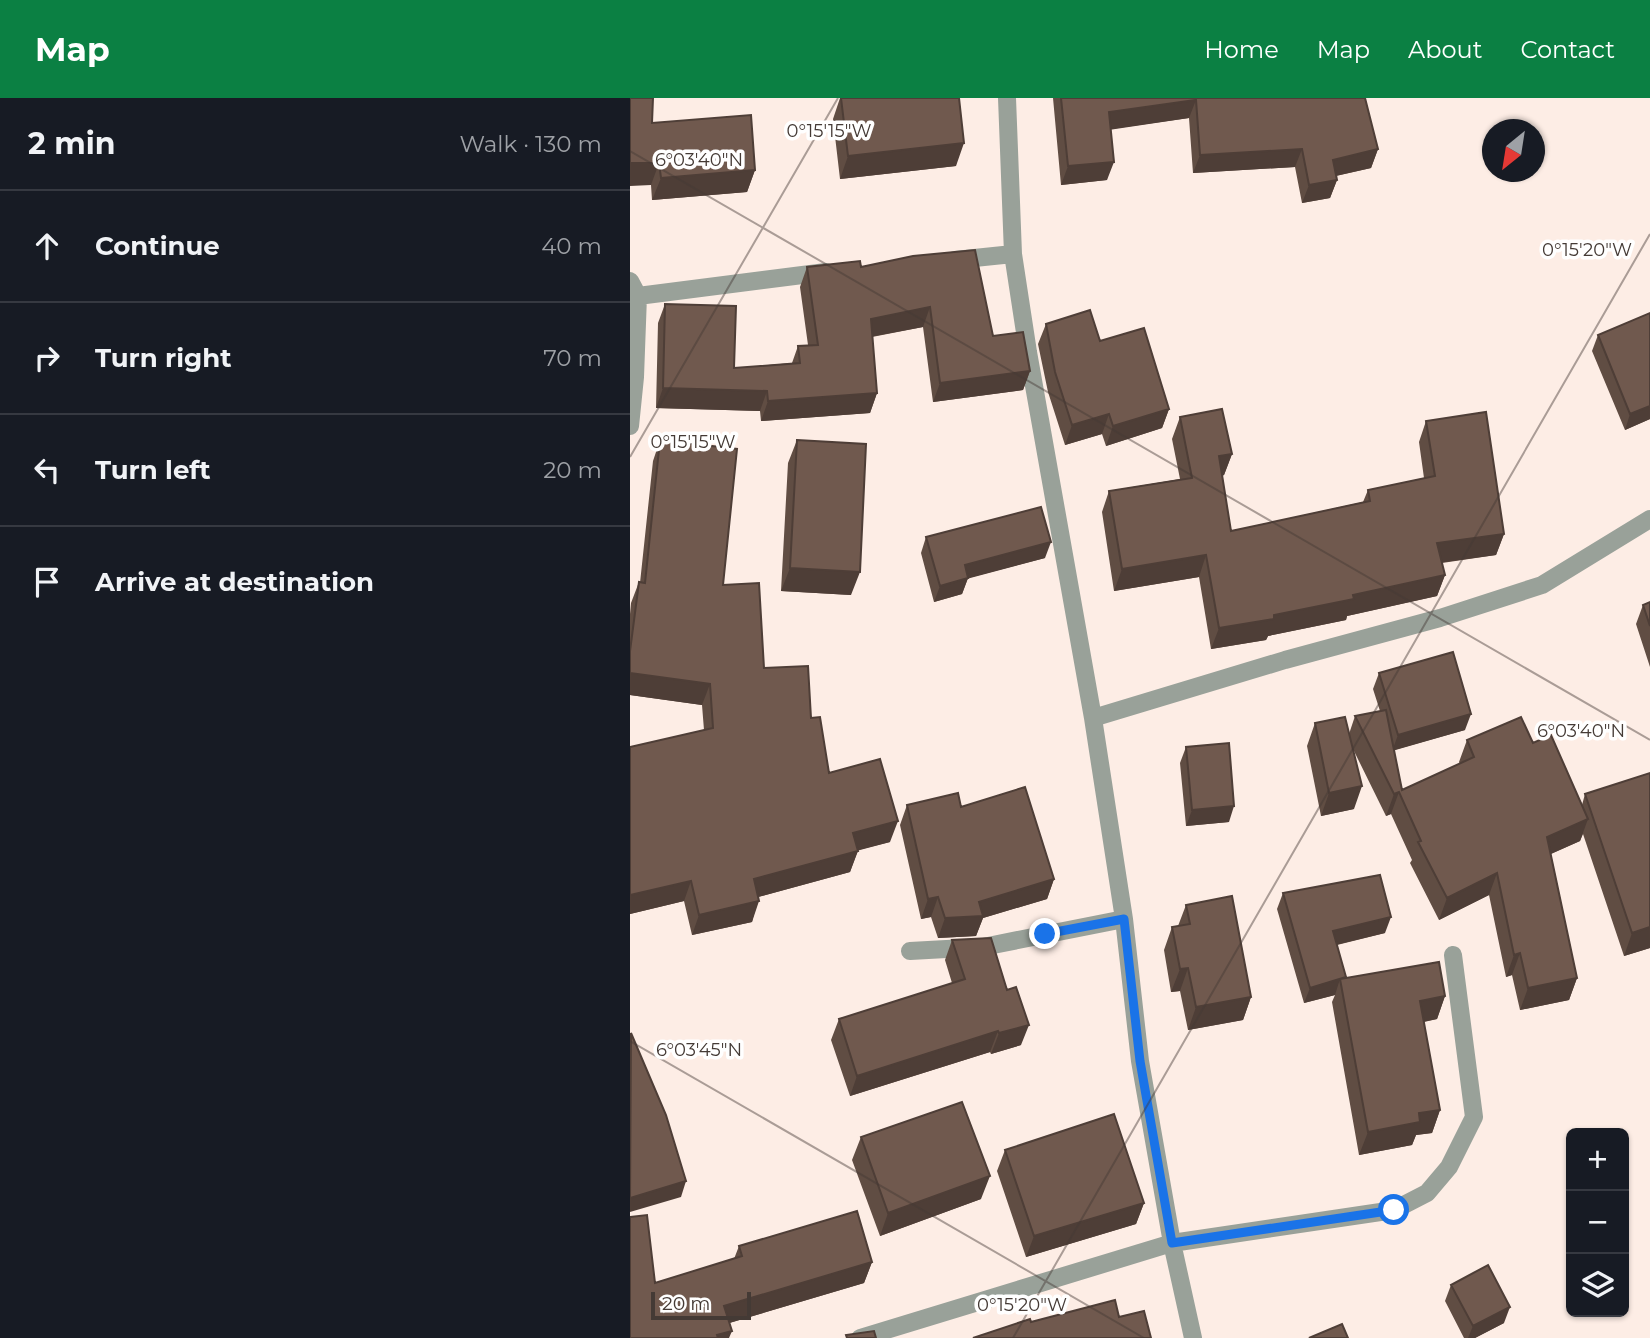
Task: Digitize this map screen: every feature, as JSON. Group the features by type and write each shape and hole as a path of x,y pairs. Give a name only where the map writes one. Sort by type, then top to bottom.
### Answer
{"street":[{"path":"1007,98 1013,254 1093,718 1124,919 1140,1061 1172,1243 1193,1338"},
{"path":"935,262 1013,254"},
{"path":"630,426 635,376 634,289 843,271"},
{"path":"1093,718 1285,660 1440,618 1542,585 1650,519"},
{"path":"910,951 983,947 1124,919"},
{"path":"860,1338 1172,1243 1394,1210 1427,1193 1449,1167 1474,1117 1453,955"}],"building":[{"path":"630,98 653,98 652,123 751,115 755,170 661,178 659,163 630,163"},
{"path":"841,98 959,98 964,143 848,156"},
{"path":"1061,98 1365,98 1378,149 1333,160 1337,180 1309,185 1302,149 1200,155 1196,100 1109,112 1114,162 1068,166"},
{"path":"975,250 993,336 1023,332 1030,371 940,383 930,307 871,319 877,393 768,401 767,391 663,388 665,304 736,306 734,368 800,363 798,346 818,345 807,267 860,261 861,267 913,256"},
{"path":"1090,310 1100,341 1144,328 1169,409 1113,426 1109,414 1072,425 1055,372 1046,324"},
{"path":"1650,313 1650,406 1630,414 1598,335"},
{"path":"1222,409 1232,454 1219,456 1231,531 1370,501 1368,490 1435,476 1426,421 1486,412 1504,534 1437,543 1445,575 1353,595 1354,599 1274,615 1274,619 1219,628 1206,555 1122,569 1109,491 1192,478 1180,417"},
{"path":"660,440 737,449 723,585 759,583 764,668 808,666 811,718 820,717 829,773 880,759 898,821 853,833 858,851 754,879 759,901 699,915 691,881 630,895 630,747 713,728 710,684 630,673 630,651 639,582 645,583"},
{"path":"797,440 866,444 860,572 790,568"},
{"path":"1041,507 1051,542 965,565 968,578 940,586 926,537"},
{"path":"1650,602 1650,626 1643,605"},
{"path":"1453,652 1471,714 1398,735 1379,673"},
{"path":"1386,710 1402,790 1474,757 1467,740 1521,717 1533,743 1551,735 1588,819 1547,837 1577,978 1528,988 1520,953 1514,955 1497,873 1447,898 1418,842 1421,841 1399,792 1394,794 1355,716"},
{"path":"1345,717 1362,786 1329,793 1315,723"},
{"path":"1229,743 1234,806 1192,810 1186,747"},
{"path":"1650,773 1650,927 1632,933 1585,794"},
{"path":"1025,787 1054,879 979,902 983,916 945,918 938,897 928,899 907,805 958,793 961,807"},
{"path":"1380,875 1391,917 1333,931 1346,977 1310,988 1283,893"},
{"path":"1232,896 1251,997 1196,1007 1188,968 1180,969 1172,927 1190,924 1186,905"},
{"path":"991,938 1007,990 1016,987 1029,1025 999,1033 998,1031 857,1076 839,1019 965,979 952,940"},
{"path":"1439,962 1445,996 1420,1001 1440,1110 1419,1113 1420,1122 1368,1132 1340,979"},
{"path":"631,1033 666,1115 686,1181 630,1198"},
{"path":"962,1102 990,1176 888,1213 861,1137"},
{"path":"1114,1114 1144,1203 1034,1236 1005,1150"},
{"path":"857,1211 872,1262 724,1306 732,1331 717,1335 718,1338 630,1338 630,1217 647,1215 655,1283 742,1256 739,1246"},
{"path":"1488,1265 1510,1307 1473,1326 1451,1285"},
{"path":"1115,1300 1119,1317 1144,1311 1151,1338 973,1338 1030,1319 1031,1322"},
{"path":"1342,1324 1348,1338 1309,1338"},
{"path":"874,1331 876,1338 847,1338 846,1335"}],"route":[{"path":"1045,934 1124,919 1140,1061 1172,1243 1394,1210"}]}
